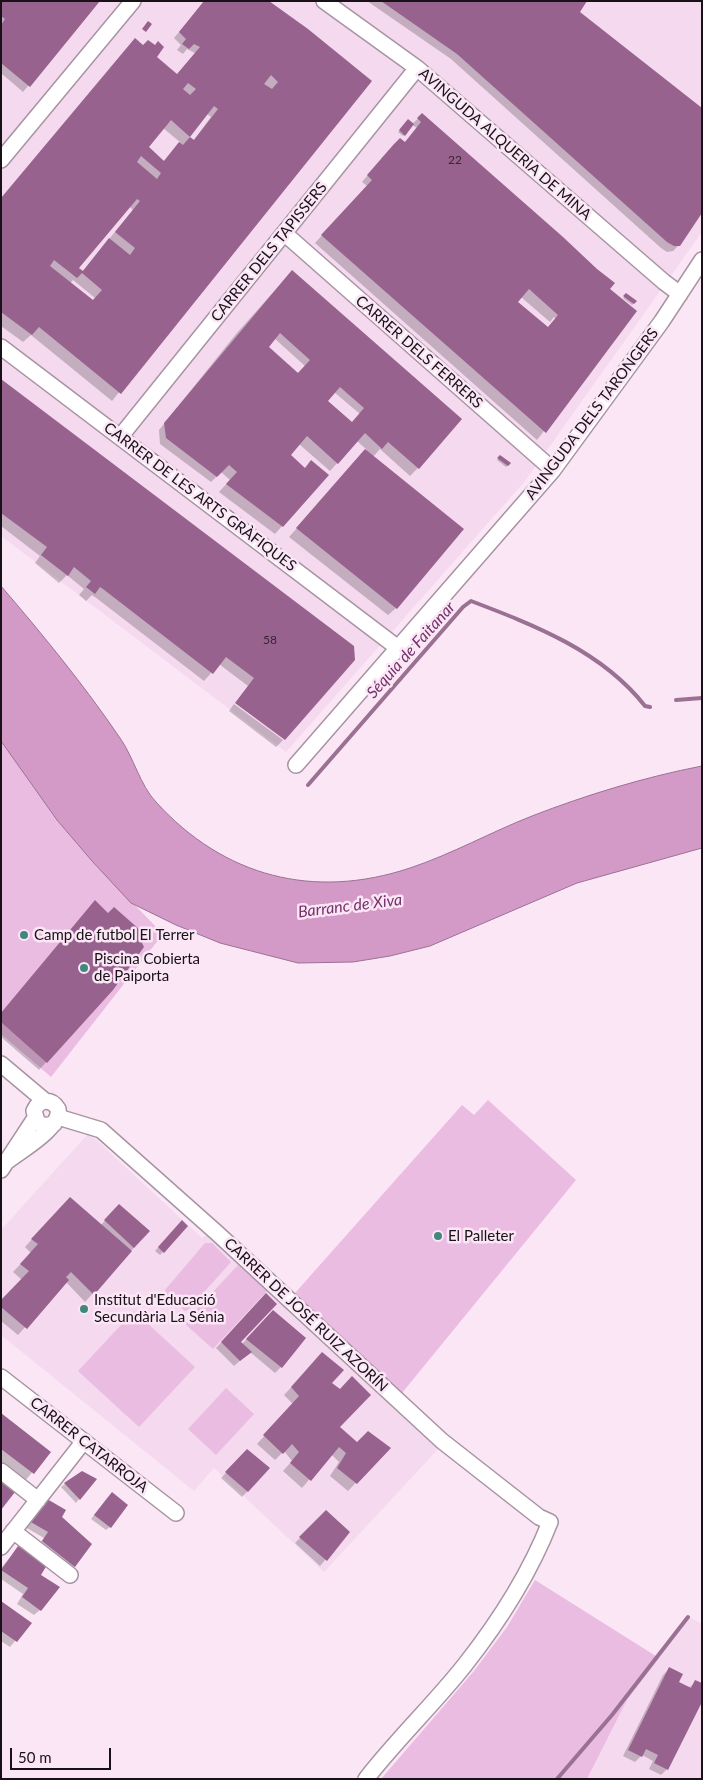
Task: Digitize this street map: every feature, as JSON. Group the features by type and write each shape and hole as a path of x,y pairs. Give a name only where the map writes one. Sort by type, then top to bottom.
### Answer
{"street":[{"path":"1,160 134,1"},
{"name":"AVINGUDA ALQUERIA DE MINA","path":"324,1 417,68 680,294"},
{"name":"CARRER DELS TAPISSERS","path":"120,437 417,68"},
{"name":"CARRER DELS FERRERS","path":"284,233 553,470"},
{"name":"AVINGUDA DELS TARONGERS","path":"296,765 553,470 680,294 702,260"},
{"name":"CARRER DE LES ARTS GRÀFIQUES","path":"1,347 398,648"},
{"path":"1,1064 45,1101 56,1106 56,1120 46,1132 5,1165"},
{"path":"5,1165 35,1118 36,1108 45,1101"},
{"path":"35,1118 43,1126 56,1120"},
{"name":"CARRER DE JOSÉ RUIZ AZORÍN","path":"56,1120 101,1130 218,1233 442,1441 539,1517 550,1522 540,1547 492,1628 464,1666 366,1779"},
{"name":"CARRER CATARROJA","path":"1,1376 176,1513"},
{"path":"1,1547 84,1441"},
{"path":"1,1471 38,1500"},
{"path":"14,1531 70,1575"}],"shaded area":[{"path":"1,1 702,1 702,232 525,481 286,752 1,536"},
{"path":"1,741 57,820 92,861 163,934 51,1077 1,1034"},
{"name":"El Palleter","path":"488,1100 576,1180 402,1393 397,1388 391,1389 299,1304 300,1299 295,1293 462,1105 474,1115"},
{"path":"87,1135 91,1135 202,1238 208,1234 439,1448 324,1572 214,1468 194,1491 1,1335 1,1230"},
{"path":"205,1243 212,1243 231,1262 189,1309 185,1311 165,1294 165,1290"},
{"path":"238,1265 267,1291 213,1349 184,1323"},
{"path":"134,1311 195,1367 139,1427 78,1371"},
{"path":"226,1388 254,1414 216,1455 188,1429"},
{"path":"535,1580 659,1658 627,1700 587,1779 381,1779 474,1671 507,1627"},
{"path":"689,1617 702,1624 702,1779 587,1779 627,1700"}],"water":[{"name":"Barranc de Xiva","path":"1,586 63,660 106,718 125,746 146,788 156,802 182,828 211,848 241,864 272,875 305,881 339,882 374,877 426,862 517,822 573,801 637,781 702,766 702,848 577,883 430,946 390,956 353,962 298,963 220,943 176,925 131,903 57,820 1,741"}],"building":[{"path":"1,1 100,1 30,87 1,63 1,25 5,19 1,16"},
{"path":"204,1 269,1 308,29 372,81 121,394 39,327 32,335 1,312 1,198 135,38 143,45 148,40 155,45 158,41 164,47 157,57 177,74 200,47 194,44 189,49 182,44 186,39 179,32","holes":["271,75 278,82 272,89 264,84","188,83 196,89 190,95 183,89","214,106 218,109 194,140 190,137","171,120 190,137 183,145 179,142 164,161 149,147","141,156 161,173 157,179 137,162","137,199 140,201 115,232 135,248 130,255 109,238 83,271 79,268","54,260 77,278 82,273 102,290 93,300 50,266"]},
{"path":"381,1 587,1 580,12 702,108 702,213 680,246 674,246 667,242 457,54"},
{"path":"148,21 152,24 146,32 142,29"},
{"path":"422,113 615,283 610,289 637,311 546,433 321,235 372,180 367,175 394,144 400,138 405,142 421,122 417,118","holes":["529,289 558,315 548,327 518,302"]},
{"path":"408,119 414,124 405,136 399,130"},
{"path":"292,270 462,419 419,469 388,442 382,449 365,433 338,464 307,436 291,455 305,468 311,460 329,475 283,527 226,484 237,472 229,465 217,477 166,438 164,423","holes":["280,333 310,360 298,373 269,347","340,387 364,408 352,422 328,401"]},
{"path":"626,293 637,301 634,304 623,296"},
{"path":"1,379 354,646 355,660 285,740 235,703 254,678 226,657 213,674 103,589 100,587 95,594 86,587 91,581 74,567 68,576 41,555 47,547 1,513"},
{"path":"365,449 464,529 397,609 296,528"},
{"path":"500,455 511,463 508,466 497,458"},
{"name":"Piscina Cobierta de Paiporta","path":"95,900 108,913 114,907 148,937 142,943 144,947 113,990 47,1063 1,1022 1,1013"},
{"path":"70,1197 132,1251 94,1295 71,1272 66,1277 69,1280 27,1329 1,1307 1,1300 29,1271 20,1264 38,1244 31,1239"},
{"path":"119,1204 150,1231 134,1248 104,1220"},
{"path":"182,1220 188,1226 164,1253 158,1247"},
{"path":"266,1293 277,1304 241,1342 252,1352 240,1361 221,1342"},
{"path":"273,1310 306,1338 282,1368 246,1339"},
{"path":"322,1352 344,1370 332,1383 340,1389 352,1376 371,1395 340,1427 357,1442 368,1431 391,1448 357,1484 337,1468 346,1453 339,1447 311,1481 290,1463 299,1452 292,1444 283,1454 263,1435 299,1396 291,1387"},
{"path":"1,1413 51,1452 34,1474 1,1449"},
{"path":"247,1449 270,1468 248,1492 225,1472"},
{"path":"82,1471 97,1479 80,1500 64,1483"},
{"path":"1,1481 15,1492 1,1510"},
{"path":"112,1492 128,1505 111,1528 94,1515"},
{"path":"47,1499 66,1510 62,1517 92,1544 75,1567 42,1541 48,1532 29,1521"},
{"path":"326,1510 350,1532 327,1561 299,1537"},
{"path":"18,1546 47,1565 41,1575 60,1587 41,1611 22,1597 28,1588 1,1570"},
{"path":"1,1601 32,1623 17,1642 1,1631"},
{"path":"669,1667 683,1674 679,1682 691,1688 695,1680 702,1683 702,1702 668,1770 654,1763 658,1755 646,1749 642,1757 628,1750"}],"waterway":[{"name":"Séquia de Faitanar","path":"308,785 463,607 471,601 542,630 588,655 609,670 645,706 650,707"},
{"name":"Séquia de Faitanar","path":"676,700 702,698"},
{"path":"557,1779 612,1715 688,1617"}],"place":[{"name":"Camp de futbol El Terrer","path":"24,935"},
{"name":"Piscina Cobierta de Paiporta","path":"84,968"},
{"name":"El Palleter","path":"438,1236"},
{"name":"Institut d'Educació Secundària La Sénia","path":"84,1309"}]}
